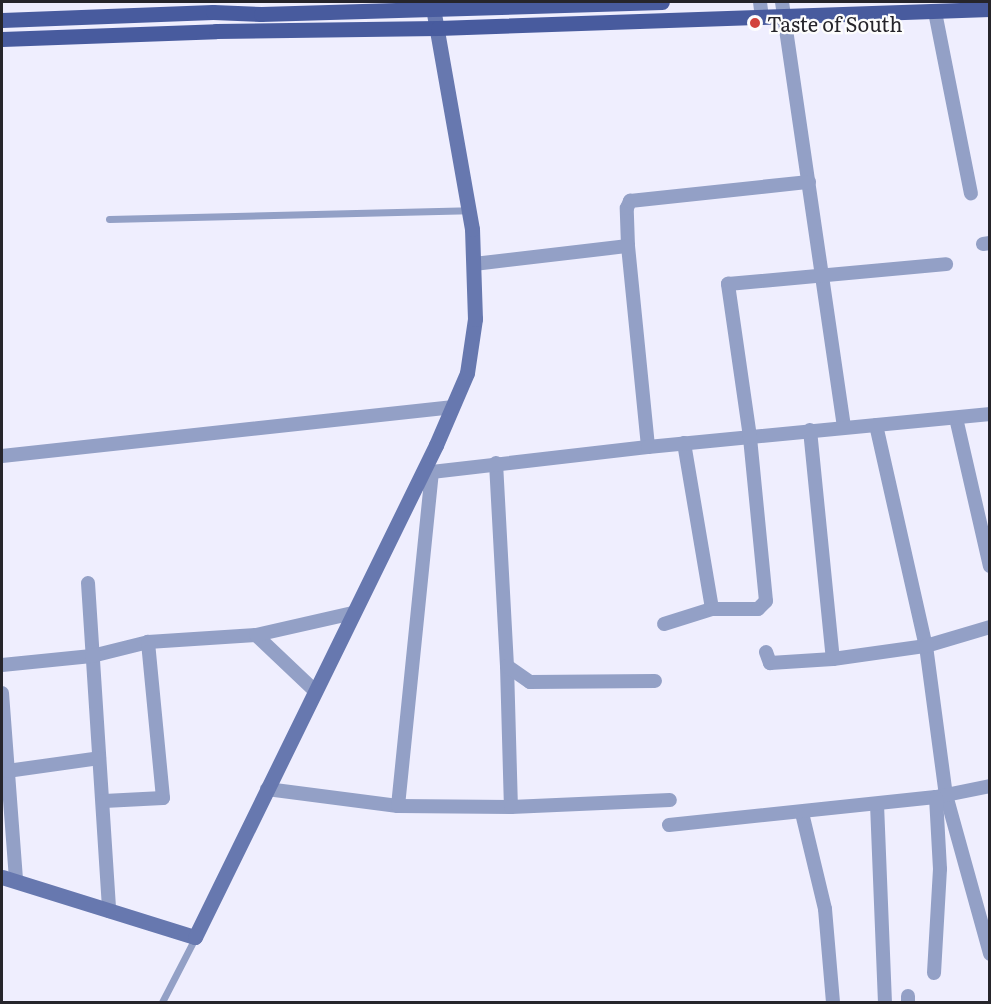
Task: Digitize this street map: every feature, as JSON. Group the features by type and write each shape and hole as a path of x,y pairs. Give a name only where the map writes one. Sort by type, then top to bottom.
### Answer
{"main road":[{"path":"2,20 213,12 260,8 662,2"},
{"path":"2,39 216,31 438,28 762,18 783,9 935,12 990,9"},
{"path":"213,12 216,31"}],"street":[{"path":"760,2 762,18"},
{"path":"2,693 8,771 9,879 195,937 353,613 428,472 451,407 467,373 475,319 474,264 469,210 433,6"},
{"path":"783,9 844,427"},
{"path":"935,12 971,193"},
{"path":"648,447 628,246 627,208 630,201 809,182"},
{"path":"474,264 628,246"},
{"path":"664,624 712,609 758,609 766,601 750,437 728,284 946,264"},
{"path":"2,456 451,407"},
{"path":"428,472 684,443 990,414"},
{"path":"956,418 990,566"},
{"path":"876,425 926,646 941,796 940,869 934,974"},
{"path":"810,430 833,659"},
{"path":"684,443 712,609"},
{"path":"496,463 507,666 510,807"},
{"path":"399,806 428,472"},
{"path":"88,583 99,758 104,801 109,911"},
{"path":"2,664 92,656 148,642 256,635 353,613"},
{"path":"766,652 770,663 833,659 926,646 990,627"},
{"path":"256,635 315,691"},
{"path":"104,801 163,798 148,642"},
{"path":"507,666 530,682 655,681"},
{"path":"8,771 99,758"},
{"path":"669,825 877,804 941,796 989,786"},
{"path":"267,789 399,806 510,807 670,800"},
{"path":"941,796 990,954"},
{"path":"877,804 885,1002"},
{"path":"802,813 825,909 833,1002"}],"lane":[{"path":"109,219 469,210"},
{"path":"162,1002 195,937"}],"place":[{"name":"Taste of South","path":"755,23"}]}
